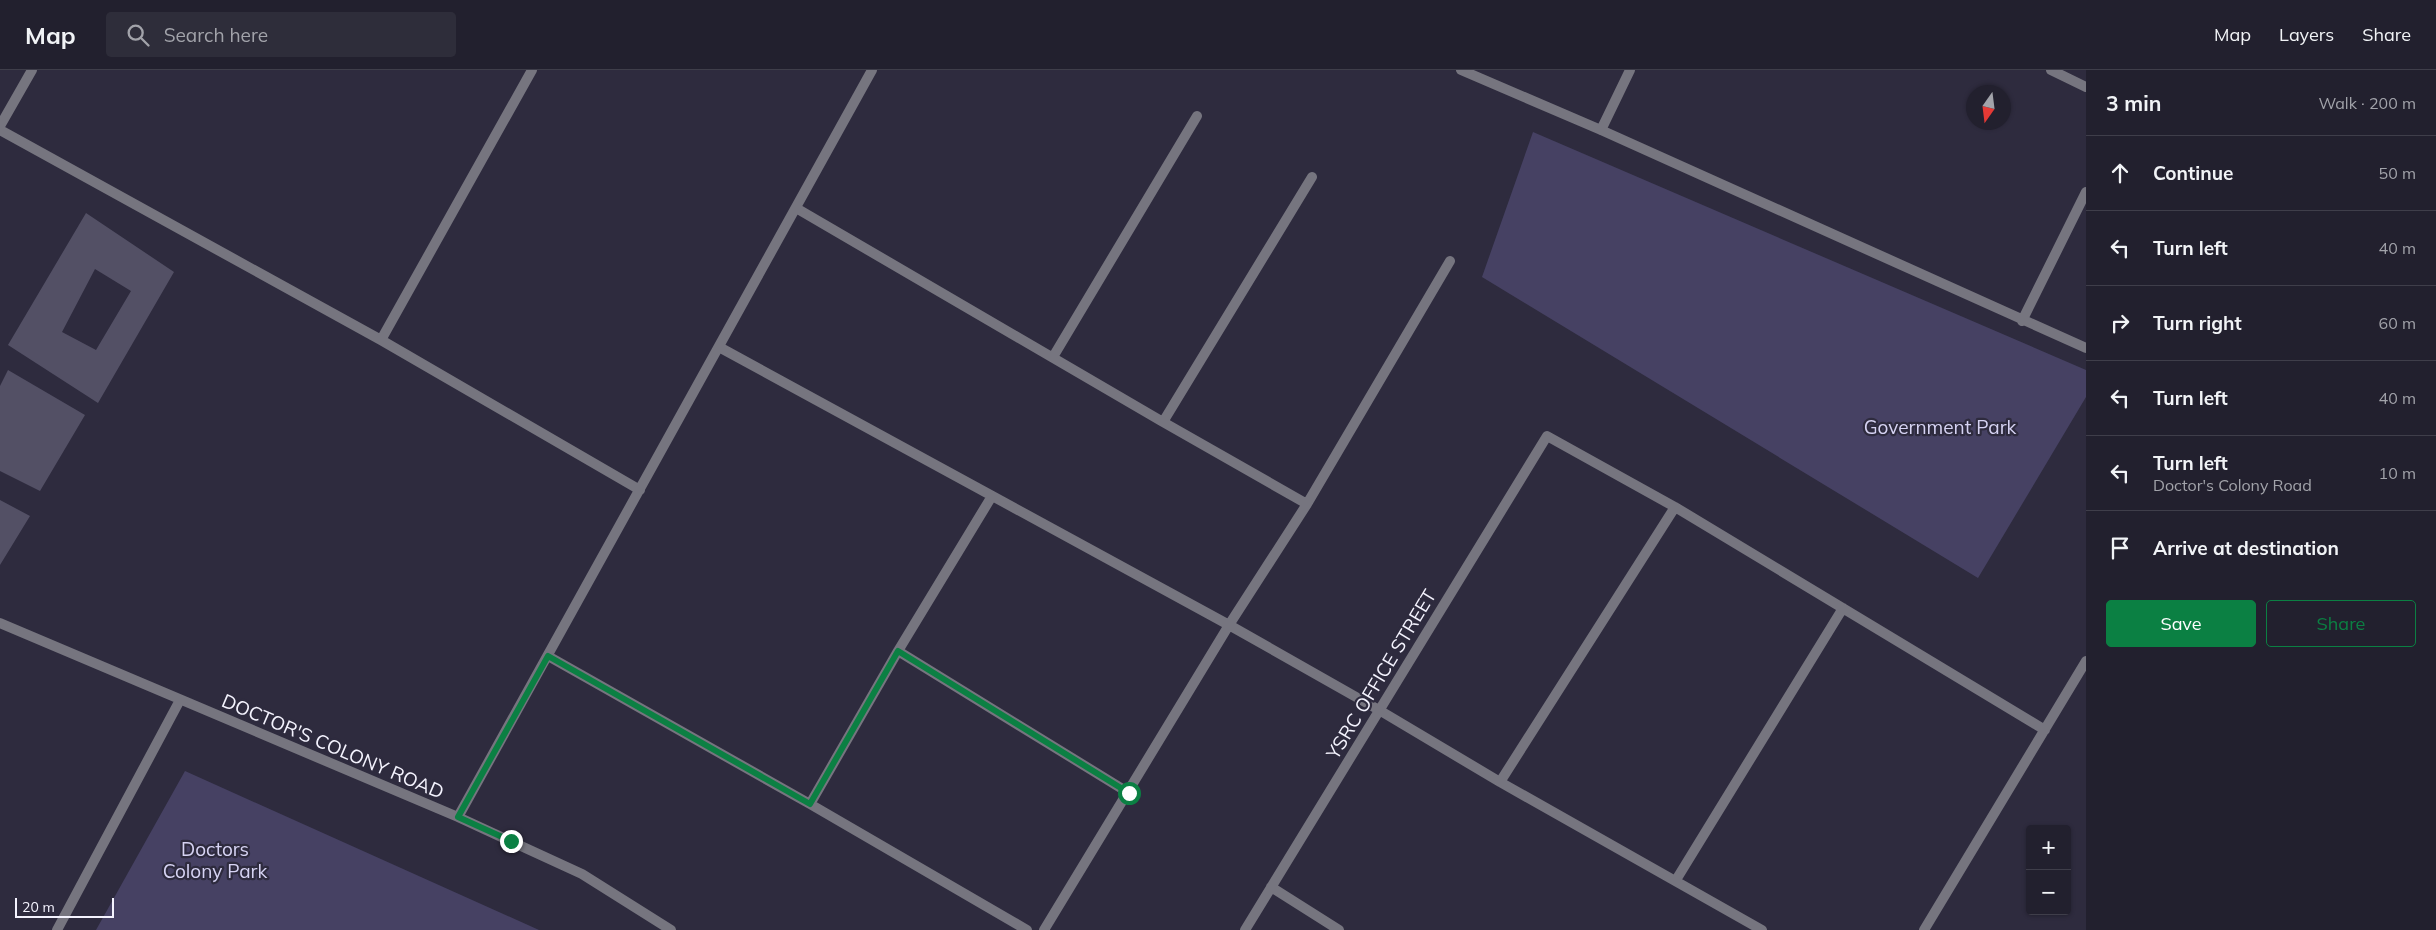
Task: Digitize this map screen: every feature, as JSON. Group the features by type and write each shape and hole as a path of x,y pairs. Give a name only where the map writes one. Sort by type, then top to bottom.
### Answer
{"street":[{"path":"0,126 32,70"},
{"path":"381,340 532,70"},
{"path":"458,817 872,70"},
{"path":"1461,70 1601,130 2022,321 2086,348"},
{"path":"1601,130 1630,70"},
{"path":"2051,70 2086,86"},
{"path":"1053,357 1197,116"},
{"path":"0,130 381,340 640,490"},
{"path":"1163,422 1312,177"},
{"path":"2022,321 2086,192"},
{"path":"796,208 1307,504"},
{"path":"1044,930 1230,625 1307,504 1450,261"},
{"path":"718,347 1230,625 1500,782 1762,930"},
{"name":"YSRC OFFICE STREET","path":"1245,930 1547,436 1675,507"},
{"path":"810,804 898,651 992,496"},
{"path":"1500,782 1675,507 2044,730"},
{"path":"1676,880 1843,608"},
{"name":"DOCTOR'S COLONY ROAD","path":"0,623 458,817 582,874 671,930"},
{"path":"898,651 1129,793"},
{"path":"548,656 810,804 1027,930"},
{"path":"1924,930 2086,660"},
{"path":"57,930 180,700"},
{"path":"1271,887 1339,930"}],"green space":[{"name":"Government Park","path":"1533,132 2086,370 2086,397 1978,578 1482,277"},
{"name":"Doctors Colony Park","path":"185,771 539,930 96,930"}],"building":[{"path":"86,213 174,272 98,403 8,345","holes":["95,269 131,291 96,350 62,332"]},
{"path":"8,370 85,415 40,491 0,471 0,386"},
{"path":"0,500 30,516 0,565"}],"route":[{"path":"511,841 458,817 548,656 810,804 898,651 1129,793"}]}
